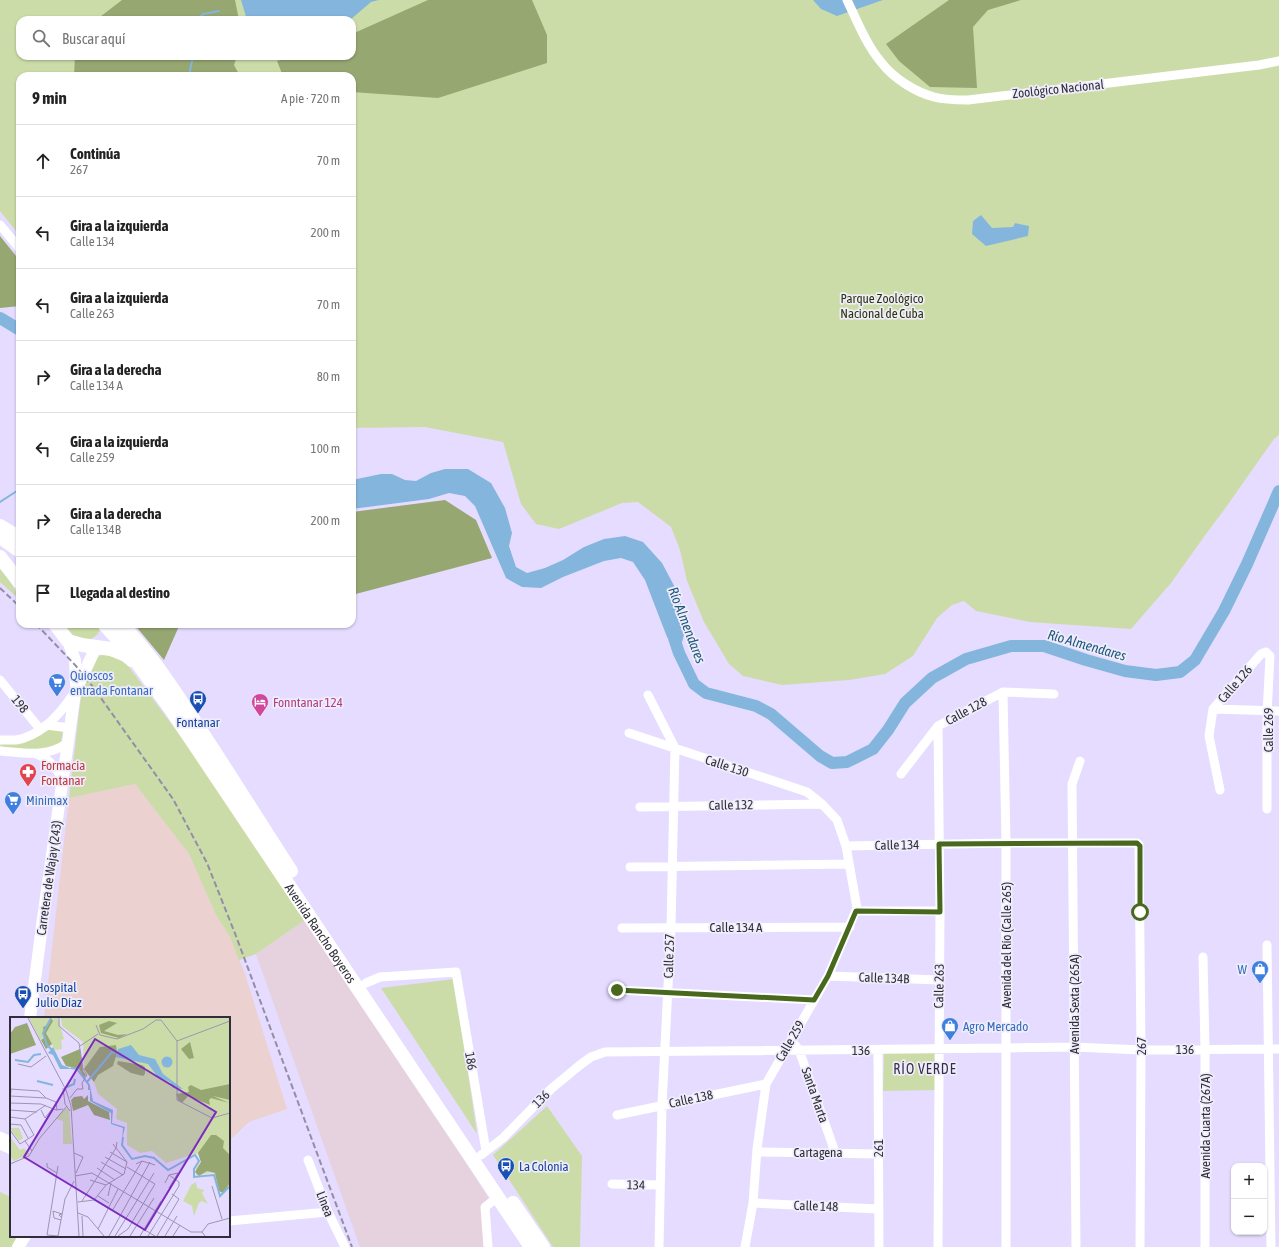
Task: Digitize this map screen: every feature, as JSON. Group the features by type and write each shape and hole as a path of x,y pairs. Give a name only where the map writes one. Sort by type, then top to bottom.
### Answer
{"highway":[{"path":"0,526 16,536"},
{"path":"0,537 16,548"},
{"path":"0,557 16,579"},
{"path":"58,628 68,641 82,645 106,648 126,655 143,670"},
{"path":"96,647 105,628"},
{"name":"Avenida Rancho Boyeros","path":"109,628 143,670 192,740 531,1247"},
{"name":"Avenida Rancho Boyeros","path":"125,628 145,650 174,691 366,983 483,1153 543,1247"}],"main road":[{"name":"Carretera de Wajay (243)","path":"30,1017 76,690 75,660 68,641"},
{"name":"Carretera de Wajay (243)","path":"76,690 96,647"},
{"path":"18,1247 24,1237"}],"street":[{"name":"Zoológico Nacional","path":"847,0 881,63 894,76 916,90 934,97 968,100 1259,66 1279,61"},
{"path":"0,225 16,244"},
{"name":"Calle 126","path":"1220,790 1209,736 1213,709 1261,654 1266,652"},
{"name":"Calle 269","path":"1266,652 1270,656 1267,710 1268,809"},
{"name":"198","path":"0,680 43,727"},
{"path":"0,740 16,740 43,727 58,715 76,690"},
{"name":"Calle 128","path":"901,774 938,726 1003,692 1054,694"},
{"name":"Avenida del Río (Calle 265)","path":"1003,692 1006,843 1006,1247"},
{"name":"Calle 257","path":"648,695 675,748 671,927 664,1051 659,1247"},
{"path":"1213,709 1279,711"},
{"name":"Calle 263","path":"938,726 940,912 938,1247"},
{"path":"43,727 70,728"},
{"name":"Calle 130","path":"629,733 807,792 822,804"},
{"path":"0,751 37,754 52,752 68,743"},
{"path":"37,754 45,758 57,769 63,779"},
{"name":"Avenida Sexta (265A)","path":"1076,1247 1074,843 1072,784 1080,762"},
{"name":"Calle 132","path":"640,807 822,804"},
{"name":"Calle 259","path":"745,1247 753,1203 757,1152 766,1084 828,976 857,908 846,846 837,820 822,804"},
{"name":"Calle 134","path":"846,846 1006,843 1137,843 1139,845"},
{"name":"267","path":"1139,845 1141,1050 1140,1247"},
{"path":"630,867 849,864"},
{"path":"856,911 940,912"},
{"name":"Calle 134 A","path":"622,928 850,927"},
{"path":"1267,945 1271,1247"},
{"name":"Avenida Cuarta (267A)","path":"1202,957 1205,1049 1205,1247"},
{"name":"186","path":"366,983 380,977 456,972 483,1153"},
{"name":"Calle 134B","path":"828,976 940,980"},
{"path":"617,990 814,1000"},
{"name":"Santa Marta","path":"791,1039 799,1050 835,1152"},
{"name":"136","path":"483,1153 503,1138 551,1089 591,1057 606,1052 1074,1047 1141,1050 1279,1049"},
{"name":"261","path":"878,1050 879,1247"},
{"name":"Calle 138","path":"617,1115 766,1084"},
{"path":"0,1136 10,1141"},
{"path":"0,1145 10,1150"},
{"name":"Cartagena","path":"757,1152 835,1152 878,1154"},
{"name":"Línea","path":"308,1160 328,1212 345,1247"},
{"name":"134","path":"612,1184 660,1185"},
{"path":"488,1247 485,1207 498,1197"},
{"name":"Calle 148","path":"753,1203 878,1208"},
{"path":"230,1221 328,1212"},
{"path":"745,1247 750,1247"}],"shaded area":[{"path":"135,784 189,854 216,915 230,937 245,974 287,1109 249,1122 230,1140 230,1017 44,1017 69,798"},
{"path":"305,920 395,1050 491,1202 485,1207 488,1247 360,1247 256,954"}],"green space":[{"name":"Parque Zoológico Nacional de Cuba","path":"0,0 1279,0 1279,435 1274,439 1171,583 1131,629 1030,622 976,611 964,601 952,605 937,618 913,656 885,674 849,680 782,685 743,676 729,664 704,622 687,581 680,550 671,527 638,502 622,503 559,529 536,524 521,504 503,442 425,427 356,428 356,72 16,72 16,231 0,211"},
{"path":"122,0 235,0 238,16 101,16"},
{"path":"428,0 532,0 547,35 547,63 438,98 356,92 356,72 281,72 277,61 280,60 356,60 356,32"},
{"path":"949,0 1021,0 988,10 973,27 977,88 930,87 899,61 886,44"},
{"path":"75,60 236,60 234,65 238,72 74,72"},
{"path":"0,236 16,256 16,306 0,308"},
{"path":"445,500 476,520 492,558 356,594 356,511"},
{"path":"0,569 10,581 16,592 16,596 0,582"},
{"path":"67,628 101,628 97,635 90,640 75,637"},
{"path":"137,628 178,628 164,660"},
{"path":"102,655 110,655 126,663 194,754 305,920 256,954 239,960 230,937 216,915 189,854 135,784 69,798 82,687 95,658"},
{"path":"56,728 62,730 62,739 57,746 50,750 37,752 0,746 1,744 38,736"},
{"path":"454,979 477,1134 381,988"},
{"path":"884,1053 935,1053 935,1090 883,1091"},
{"path":"547,1106 582,1156 580,1247 553,1247 493,1155"},
{"path":"0,1192 10,1197 10,1237 17,1237 12,1247 0,1247"}],"water":[{"path":"241,0 379,0 371,2 355,16 246,16"},
{"path":"813,0 883,0 837,16 821,9"},
{"path":"981,215 992,228 1013,227 1015,223 1029,226 1028,236 986,246 972,234 973,221"},
{"path":"445,469 468,469 491,483 505,508 512,533 509,546 516,567 527,573 545,568 563,560 584,547 604,539 625,536 643,542 662,563 678,593 687,624 679,653 667,637 645,580 633,562 621,558 604,561 563,577 541,588 522,587 506,578 475,506 465,496 449,493 429,499 356,508 356,479 381,474 392,474 405,480 416,481 431,473"}],"waterway":[{"path":"201,16 203,14 219,11"},
{"path":"190,72 192,60"},
{"name":"Río Almendares","path":"0,318 16,328"},
{"name":"Río Almendares","path":"674,638 679,653 694,684 706,693 756,706 771,714 820,756 832,763 847,762 873,749 888,730 905,703 932,678 966,659 1011,646 1044,646 1125,671 1156,675 1180,672 1195,660 1224,611 1247,564 1279,491"},
{"path":"0,502 16,492"}],"railway":[{"path":"0,588 16,603"},
{"path":"40,628 76,666 93,687 173,799 207,863 236,936 352,1247"}],"place":[{"name":"Quioscos entrada Fontanar","path":"57,697"},
{"name":"Fontanar","path":"198,714"},
{"name":"Fonntanar 124","path":"260,717"},
{"name":"Formacia Fontanar","path":"28,787"},
{"name":"Minimax","path":"13,815"},
{"name":"W","path":"1260,984"},
{"name":"Hospital Julio Díaz","path":"23,1009"},
{"name":"Agro Mercado","path":"950,1041"},
{"name":"La Colonia","path":"506,1181"}],"district":[{"name":"RÍO VERDE","path":"925,1069"}],"route":[{"path":"617,990 814,1000 828,976 856,911 940,912 939,844 1137,843 1140,846 1140,912"}]}
